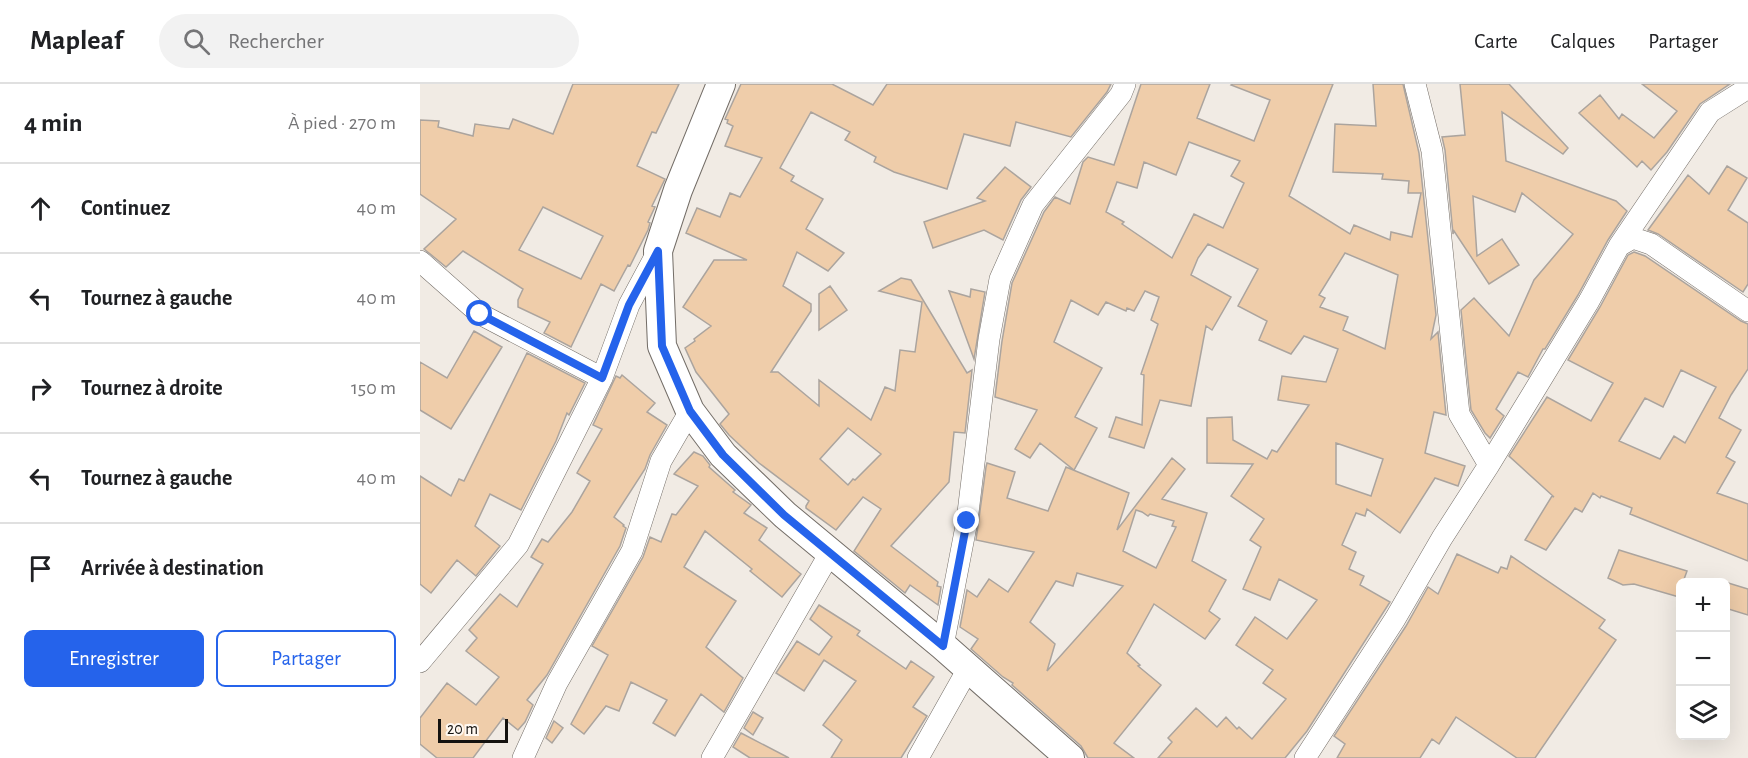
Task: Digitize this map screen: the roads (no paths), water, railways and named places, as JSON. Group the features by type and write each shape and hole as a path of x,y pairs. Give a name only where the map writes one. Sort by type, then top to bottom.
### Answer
{"main road":[{"path":"722,84 678,190 658,251 662,346 690,411 723,455 784,515 943,646 1070,758"}],"street":[{"path":"943,646 967,521 989,339 1000,279 1033,206 1121,94 1125,84"},
{"path":"1415,84 1432,151 1459,414 1489,465"},
{"path":"1305,758 1395,619 1442,538 1589,301 1619,246 1710,112 1748,88"},
{"path":"1619,246 1633,238 1651,244 1748,310"},
{"path":"420,662 518,545 602,378 629,305 658,251"},
{"path":"420,261 480,314 602,378"},
{"path":"523,758 557,683 632,551 661,461 690,411"},
{"path":"712,758 830,553"},
{"path":"918,758 968,669"}]}
